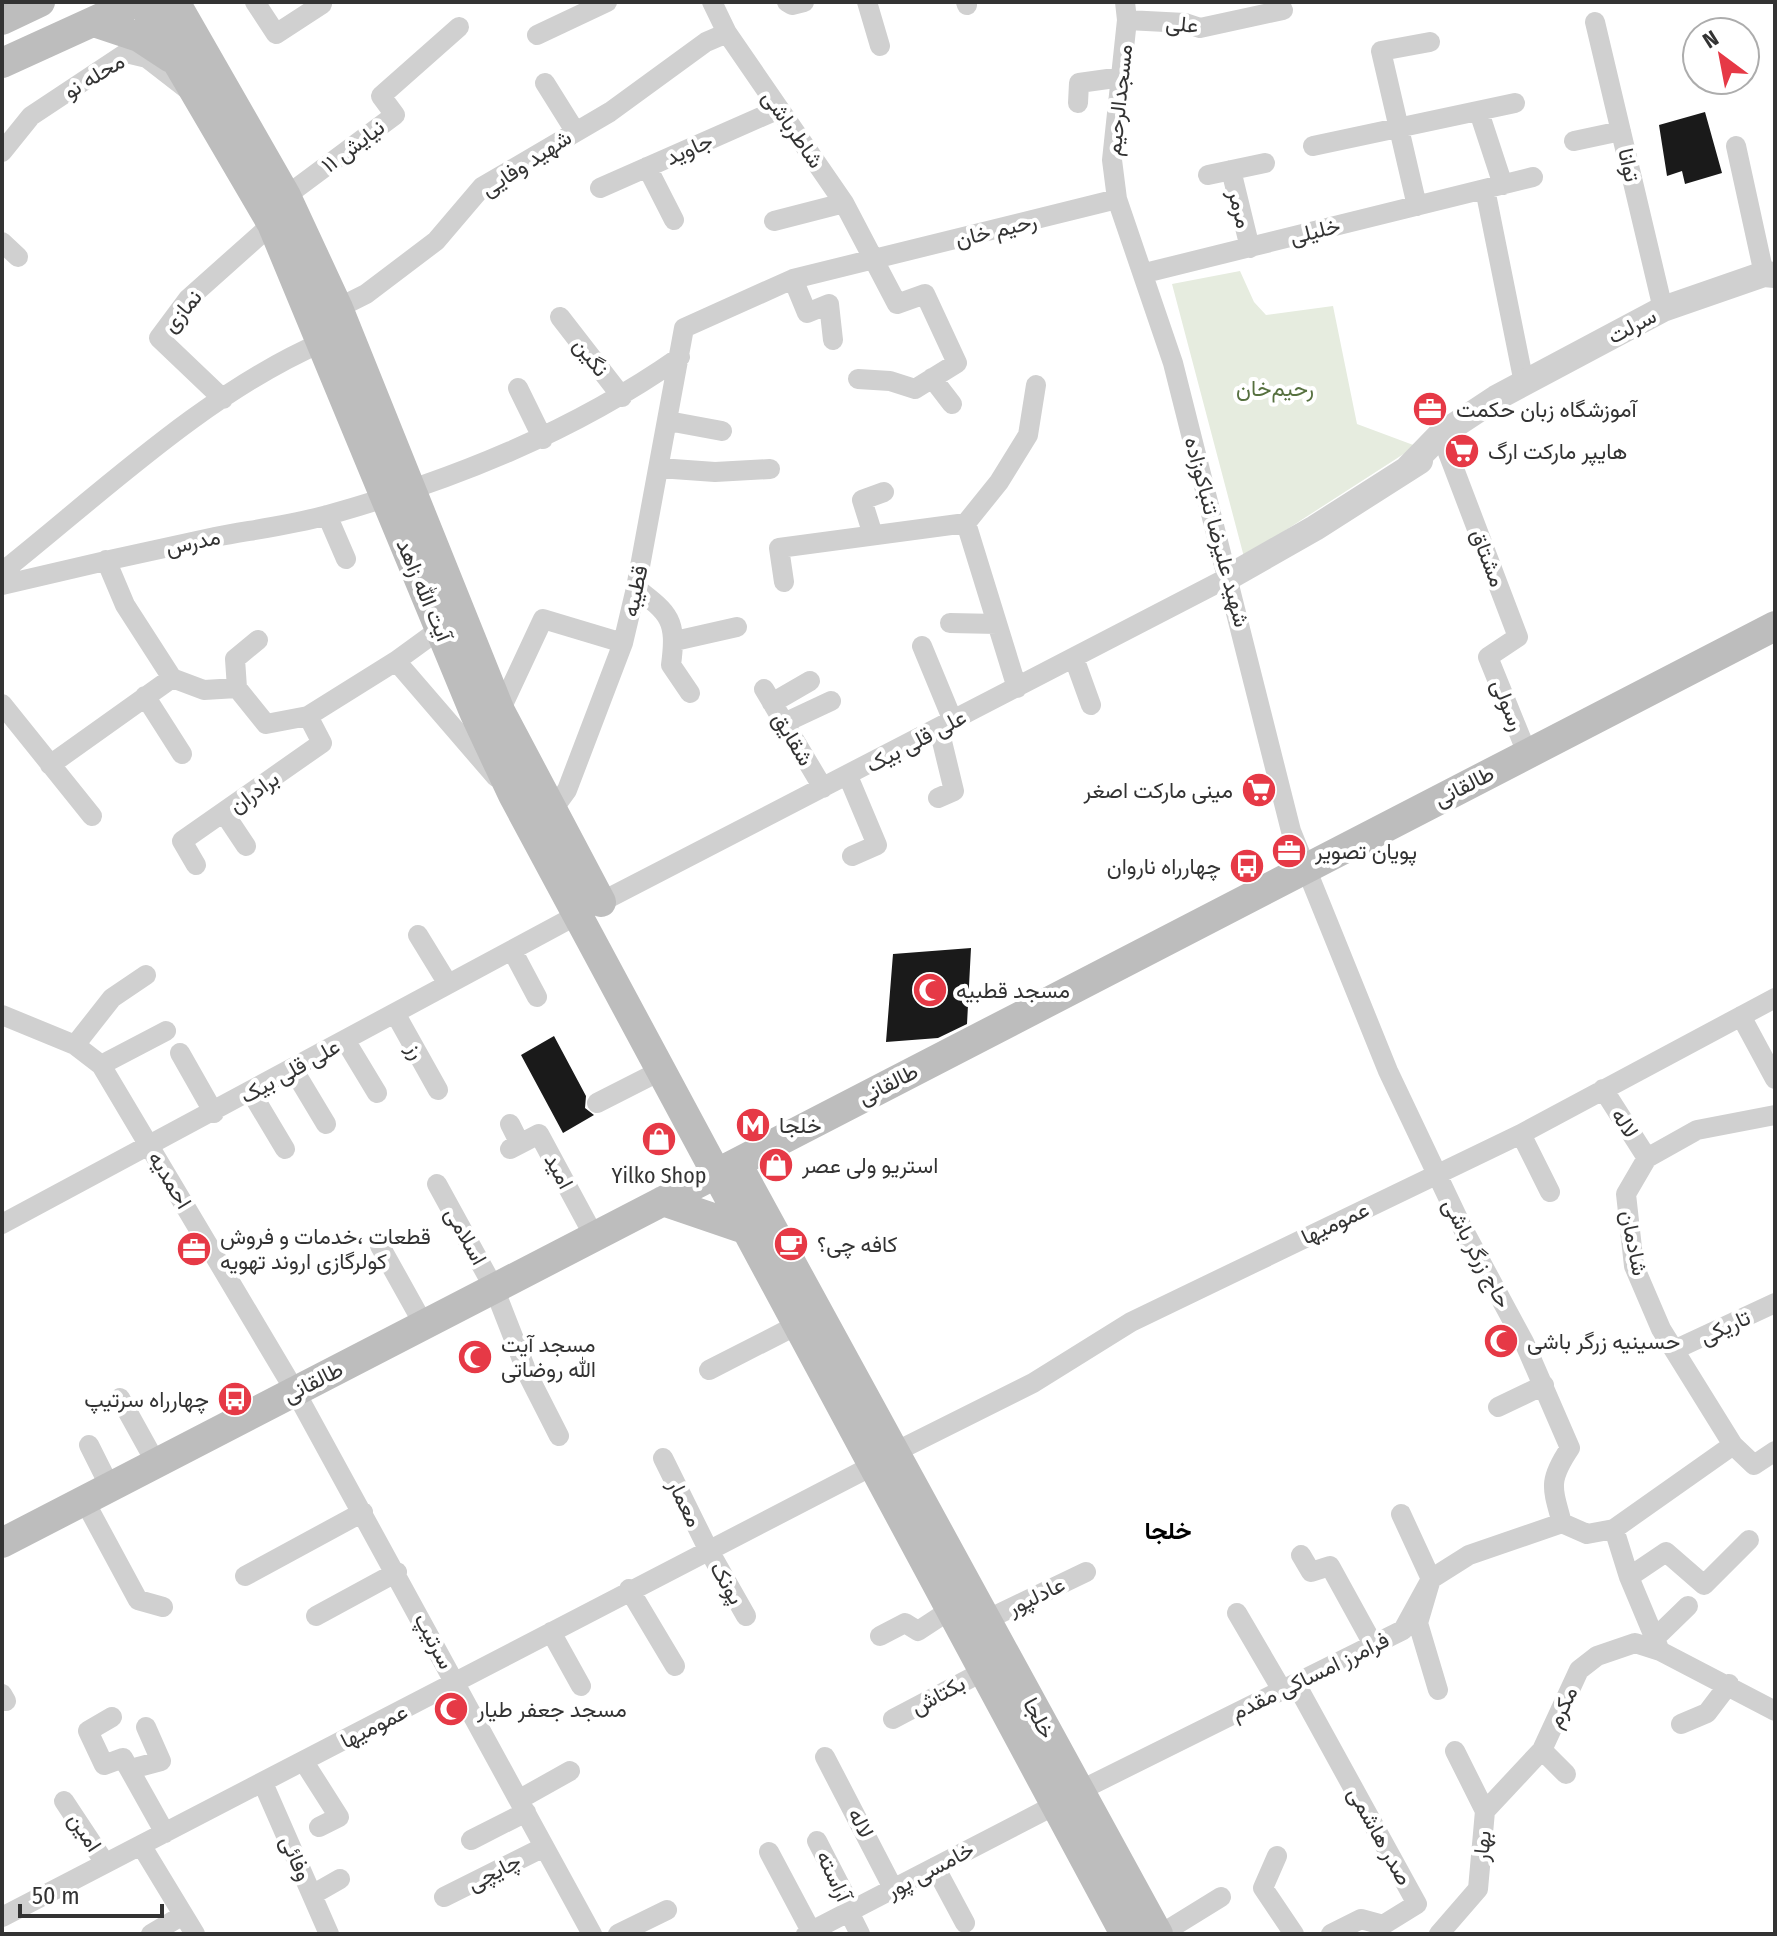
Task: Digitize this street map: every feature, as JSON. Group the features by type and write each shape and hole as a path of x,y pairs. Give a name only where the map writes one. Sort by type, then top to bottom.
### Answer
{"main road":[{"path":"2,20 40,2"},
{"path":"2,63 136,2"},
{"name":"آیت الله زاهد","path":"142,2 187,54 286,196 338,308 440,629 513,795 589,908"},
{"name":"آیت الله زاهد","path":"175,2 195,95 272,224 323,342 551,812 660,1071 726,1170"},
{"path":"94,22 187,54 197,27 201,2"},
{"name":"طالقانی","path":"2,1543 1775,626"},
{"path":"663,1201 762,1235 766,1170 772,1150 782,1139"},
{"name":"خلجا","path":"726,1170 884,1458 950,1610 984,1671 1027,1723"},
{"name":"خلجا","path":"762,1235 797,1325 986,1620 1027,1723 1067,1798 1125,1934"},
{"name":"خلجا","path":"1067,1798 1160,1934"}],"street":[{"path":"255,2 276,34 322,4"},
{"path":"537,35 607,2"},
{"name":"شاطرباشی","path":"712,2 727,33 844,203 897,304 925,294 957,363 932,378"},
{"path":"787,2 792,5 804,2"},
{"path":"867,2 880,46"},
{"name":"علی","path":"1126,11 1200,28 1252,10 1283,10"},
{"name":"مسجدالرحیم","path":"1117,199 1112,160 1126,11"},
{"name":"توانا","path":"1595,22 1663,309"},
{"name":"نیایش ۱۱","path":"286,196 395,115 381,96 459,27"},
{"name":"شهید وفایی","path":"338,308 366,294 436,241 482,187 610,112 706,42 727,33"},
{"path":"1417,206 1381,51 1430,42"},
{"name":"محله نو","path":"2,152 31,116 126,53 147,58 195,95"},
{"path":"1078,103 1079,83 1122,77"},
{"path":"545,83 575,131"},
{"path":"1313,146 1515,103"},
{"name":"جاوید","path":"600,188 779,109"},
{"path":"1479,112 1494,187 1524,383"},
{"path":"1574,141 1621,131"},
{"path":"1736,146 1770,274"},
{"path":"1208,175 1265,163"},
{"path":"647,167 674,220"},
{"name":"مرمر","path":"1231,170 1250,248"},
{"name":"خلیلی","path":"1145,273 1533,177"},
{"name":"رحیم خان","path":"874,256 912,252 1117,199"},
{"name":"شهید علیرضا تنباکوزاده","path":"1117,199 1170,351 1291,831 1305,869"},
{"path":"774,221 844,203"},
{"name":"نمازی","path":"223,399 159,338 188,299 272,224"},
{"path":"2,242 18,257"},
{"name":"قطیبه","path":"551,812 567,790 623,643 684,328 793,279 874,256"},
{"name":"سرلت","path":"1229,577 1315,528 1406,470 1496,398 1663,309 1770,274"},
{"path":"793,279 807,313 829,304 833,340"},
{"name":"نگین","path":"560,317 622,397"},
{"path":"2,572 223,399 293,355 323,342"},
{"path":"397,492 543,439 622,397 680,357"},
{"path":"858,379 890,381 915,389 932,378 952,404"},
{"path":"784,582 779,548 966,523 999,482 1028,435 1036,385"},
{"path":"518,388 543,439"},
{"path":"668,421 722,431"},
{"name":"مشتاق","path":"1442,440 1518,637 1488,657"},
{"path":"659,468 715,472 770,469"},
{"name":"مدرس","path":"2,585 106,560 327,515 397,492"},
{"path":"873,535 862,500 884,492"},
{"path":"327,515 346,559"},
{"path":"966,523 1017,688"},
{"path":"106,560 125,605 172,678 204,690 237,688"},
{"name":"علی قلی بیک","path":"2,1224 214,1113 589,908 1229,577"},
{"path":"636,588 667,611 675,641 671,665 690,693"},
{"path":"500,711 543,619 623,643"},
{"path":"950,623 997,624"},
{"path":"675,641 737,627"},
{"path":"258,640 235,659 237,688 266,724 308,716 396,661 440,629"},
{"path":"922,646 946,725 954,791 938,798"},
{"name":"رسولی","path":"1488,657 1527,753"},
{"path":"1074,658 1091,705"},
{"path":"396,661 513,795"},
{"path":"50,765 172,678"},
{"name":"شقایق","path":"810,681 768,696 823,788"},
{"path":"145,696 182,754"},
{"path":"784,723 831,701"},
{"path":"2,704 92,816"},
{"name":"برادران","path":"196,865 182,841 322,743 308,716"},
{"path":"848,776 877,845 852,856"},
{"path":"224,813 246,846"},
{"name":"حاج زرگر باشی","path":"1305,869 1388,1071 1437,1176 1544,1385 1570,1448 1553,1473 1552,1487 1562,1523"},
{"path":"418,935 448,984"},
{"path":"512,950 537,997"},
{"path":"75,1045 112,998 146,975"},
{"name":"عمومیها","path":"2,1917 456,1683 629,1589 1033,1383 1131,1322 1521,1134 1775,998"},
{"name":"رز","path":"395,1013 438,1090"},
{"name":"احمدیه","path":"2,1015 75,1045 101,1065 295,1391"},
{"path":"1741,1016 1775,1079"},
{"path":"101,1065 166,1031"},
{"path":"345,1040 377,1093"},
{"path":"180,1053 214,1113"},
{"path":"293,1069 326,1124"},
{"path":"597,1103 660,1071"},
{"name":"لاله","path":"1603,1089 1647,1158"},
{"path":"251,1092 285,1149"},
{"path":"1647,1158 1697,1130 1775,1115"},
{"name":"امید","path":"510,1124 515,1146 539,1134 594,1236"},
{"path":"1521,1134 1550,1192"},
{"name":"شادمان","path":"1647,1158 1626,1194 1634,1266 1674,1350 1733,1445"},
{"name":"اسلامی","path":"437,1184 494,1288 528,1375 559,1436"},
{"path":"380,1246 424,1325"},
{"name":"تاریکی","path":"1674,1350 1775,1303"},
{"path":"709,1370 797,1325"},
{"path":"1498,1407 1544,1385"},
{"name":"سرتیپ","path":"295,1391 397,1572 592,1934"},
{"path":"120,1398 156,1463"},
{"path":"89,1445 97,1494 138,1600 163,1607"},
{"path":"1562,1523 1587,1534 1614,1529 1733,1445 1754,1465 1775,1451"},
{"name":"معمار","path":"663,1458 708,1549"},
{"path":"245,1576 363,1512"},
{"path":"1401,1514 1431,1579 1418,1623 1438,1690"},
{"name":"فرامرز امساکی مقدم","path":"1067,1798 1403,1630 1431,1579 1469,1555 1562,1523"},
{"path":"1614,1529 1656,1645 1772,1704"},
{"path":"1629,1577 1666,1552 1704,1585 1749,1540"},
{"name":"پونک","path":"708,1549 746,1616"},
{"path":"1301,1555 1311,1572 1330,1566 1374,1646"},
{"path":"316,1616 397,1572"},
{"name":"عادلپور","path":"986,1620 1086,1572"},
{"path":"629,1589 675,1666"},
{"path":"1656,1645 1688,1606"},
{"path":"880,1636 905,1623 918,1631 950,1610"},
{"path":"1237,1613 1289,1687"},
{"path":"551,1632 581,1686"},
{"name":"مکرم","path":"1485,1811 1542,1750 1579,1670 1597,1656 1635,1643 1656,1645"},
{"name":"بکتاش","path":"893,1719 984,1671"},
{"path":"1681,1724 1707,1713 1729,1684"},
{"name":"صدر هاشمی","path":"1289,1687 1417,1904 1383,1925 1361,1919 1331,1934"},
{"path":"112,1717 88,1731 104,1765 123,1758 165,1833"},
{"path":"131,1769 161,1761 146,1727"},
{"path":"1542,1750 1566,1774"},
{"name":"بهار","path":"1439,1934 1478,1889 1485,1811 1455,1751"},
{"name":"لاله","path":"825,1757 894,1890"},
{"path":"304,1762 339,1817 319,1827"},
{"path":"471,1840 570,1771"},
{"name":"وفائی","path":"263,1783 329,1934"},
{"name":"خامسی پور","path":"808,1933 1067,1798"},
{"name":"امین","path":"64,1801 105,1863"},
{"name":"آراسته","path":"817,1841 850,1905 849,1912 860,1934"},
{"path":"141,1845 195,1934"},
{"name":"چایچی","path":"444,1897 544,1847"},
{"name":"آراسته","path":"769,1852 808,1933"},
{"path":"1277,1856 1263,1888 1294,1934"},
{"path":"935,1867 965,1923"},
{"path":"312,1895 340,1879"},
{"path":"1160,1934 1221,1897"},
{"path":"618,1934 667,1910"},
{"path":"151,1934 183,1915"},
{"path":"2,1926 8,1934"}],"green space":[{"name":"رحیم‌خان","path":"1240,271 1254,302 1266,315 1333,306 1357,424 1416,446 1244,557 1172,284"}],"building":[{"path":"1705,112 1722,173 1685,184 1682,171 1667,176 1659,125"},
{"name":"مسجد قطبیه","path":"971,948 967,1024 938,1038 886,1042 893,954"},
{"path":"554,1036 586,1096 585,1108 594,1115 563,1133 521,1055"}],"place":[{"name":"آموزشگاه زبان حکمت","path":"1430,409"},
{"name":"هایپر مارکت ارگ","path":"1462,451"},
{"name":"مینی مارکت اصغر","path":"1259,790"},
{"name":"پویان تصویر","path":"1289,851"},
{"name":"چهارراه ناروان","path":"1247,866"},
{"name":"مسجد قطبیه","path":"930,990"},
{"name":"خلجا","path":"753,1125"},
{"name":"Yilko Shop","path":"659,1139"},
{"name":"استریو ولی عصر","path":"776,1165"},
{"name":"کافه چی؟","path":"791,1244"},
{"name":"قطعات ،خدمات و فروش کولرگازی اروند تهویه","path":"194,1249"},
{"name":"حسینیه زرگر باشی","path":"1501,1341"},
{"name":"مسجد آیت الله روضاتی","path":"475,1357"},
{"name":"چهارراه سرتیپ","path":"235,1399"},
{"name":"مسجد جعفر طیار","path":"451,1709"}],"district":[{"name":"خلجا","path":"1168,1531"}]}
